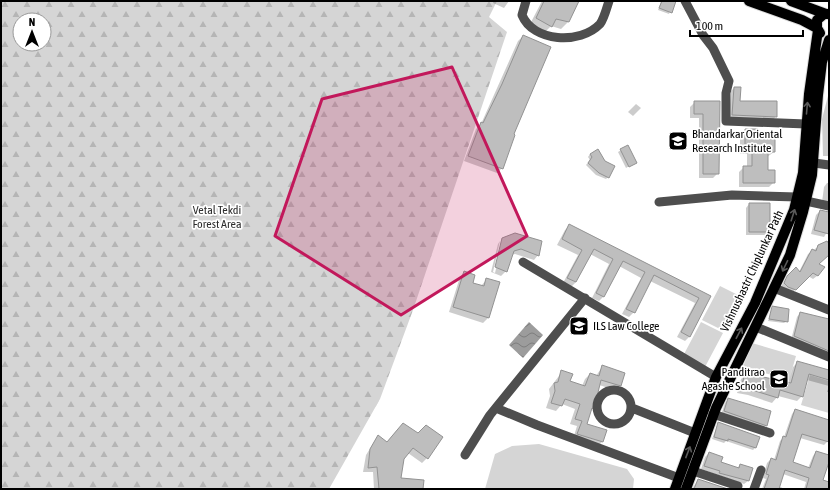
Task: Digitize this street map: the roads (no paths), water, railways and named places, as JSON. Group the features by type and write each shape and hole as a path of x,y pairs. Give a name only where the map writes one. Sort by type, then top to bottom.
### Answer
{"main road":[{"path":"749,1 802,20 818,29 822,34 829,35"},
{"path":"792,1 827,14"},
{"path":"818,29 818,18 827,14"},
{"name":"Vishnushastri Chiplunkar Path","path":"808,162 806,124 808,94 818,29"},
{"name":"Vishnushastri Chiplunkar Path","path":"686,489 714,414 790,255 802,199 822,62 829,40"},
{"name":"Vishnushastri Chiplunkar Path","path":"675,489 716,377 755,303 802,199"}],"street":[{"path":"526,1 522,15 525,23 544,35 564,39 583,35 600,24 609,1"},
{"path":"685,1 729,81 726,93 726,121 806,124"},
{"path":"808,162 829,165"},
{"path":"659,202 732,195 802,199 829,206"},
{"path":"523,262 716,377"},
{"path":"774,288 828,308"},
{"path":"465,455 496,408 585,298"},
{"path":"756,327 829,357"},
{"path":"496,408 678,478"},
{"path":"632,408 695,433"},
{"path":"714,414 770,433"},
{"path":"754,489 761,470"},
{"path":"693,471 738,486"}],"water":[{"path":"529,322 543,335 523,358 509,345"}],"place":[{"name":"Bhandarkar Oriental Research Institute","path":"678,141"},
{"name":"ILS Law College","path":"579,326"},
{"name":"Panditrao Agashe School","path":"779,379"}],"park label":[{"name":"Vetal Tekdi Forest Area","path":"217,217"}]}
